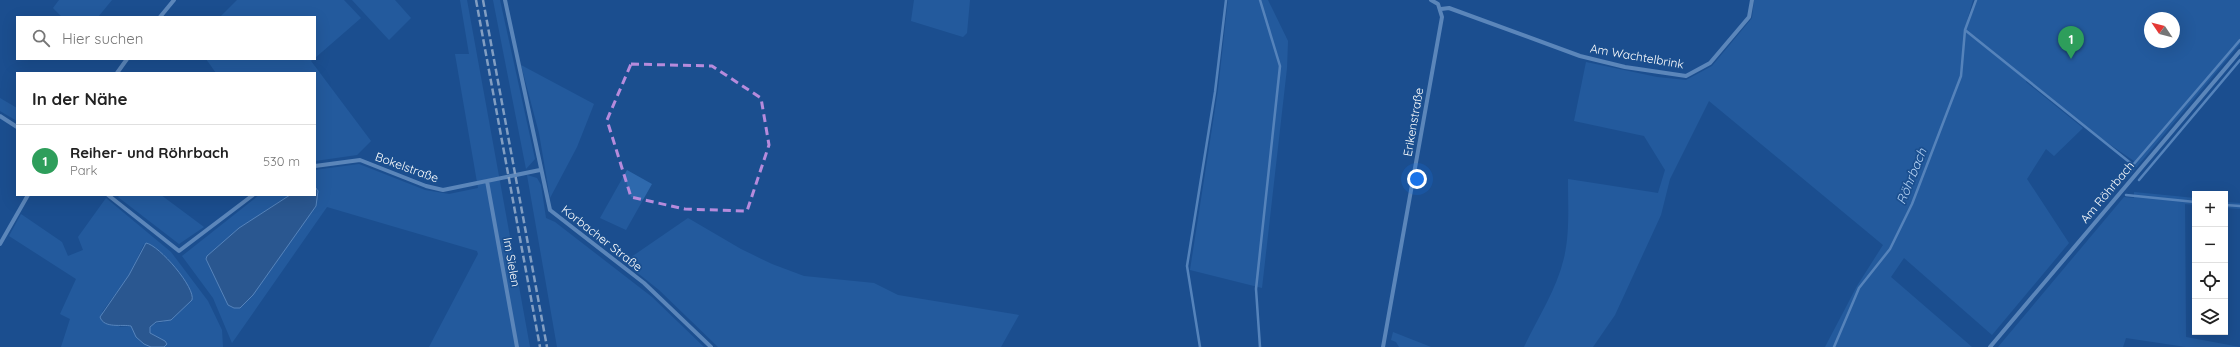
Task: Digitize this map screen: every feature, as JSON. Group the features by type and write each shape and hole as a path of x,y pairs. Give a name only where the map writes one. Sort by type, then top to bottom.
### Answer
{"street":[{"path":"161,16 174,0"},
{"name":"Korbacher Straße","path":"505,0 540,170 550,210 644,284 711,347"},
{"path":"1431,0 1441,9"},
{"name":"Am Wachtelbrink","path":"1441,9 1448,8 1580,56 1625,67 1686,76 1710,63 1749,17 1752,0"},
{"name":"Erikenstraße","path":"1383,347 1442,17 1441,9"},
{"name":"Am Röhrbach","path":"1990,347 2240,50"},
{"path":"118,72 126,60"},
{"path":"0,116 16,126"},
{"name":"Bokelstraße","path":"316,166 360,160 426,186 443,190 540,170"},
{"name":"Im Sielen","path":"487,181 517,347"},
{"path":"0,244 27,196"},
{"path":"109,196 180,251 252,196"}],"highlighted area":[{"path":"631,64 712,66 761,98 769,145 747,211 685,209 631,197 607,120"}],"shaded area":[{"path":"59,0 112,0 99,16 61,16 53,8"},
{"path":"237,0 344,0 361,18 316,57 316,16 221,16"},
{"path":"352,0 395,0 411,18 389,40"},
{"path":"460,0 467,0 530,347 429,347 478,254 477,251 327,207 232,343 213,298 182,256 258,196 288,196 239,228 207,256 206,260 234,308 314,196 316,196 318,191 316,188 316,170 359,164 425,190 449,194 478,188 455,54 469,54"},
{"path":"493,0 500,0 535,159 526,169"},
{"path":"914,0 970,0 967,33 963,37 911,21"},
{"path":"1228,0 1268,0 1288,41 1287,68 1262,288 1190,270 1218,90"},
{"path":"1754,0 1973,0 1967,21 1976,0 2240,0 2240,44 2129,176 2126,174 2134,161 2099,137 2027,79 2026,82 2083,128 2054,156 2046,149 2027,179 2069,243 1992,335 1904,258 1891,277 1972,347 1825,347 1857,286 1883,245 1709,101 1670,179 1661,215 1615,315 1593,347 1524,347 1552,292 1561,270 1566,248 1568,229 1568,179 1658,193 1665,170 1644,136 1574,121 1586,62 1657,77 1686,80 1712,66 1752,18"},
{"path":"207,60 312,60 311,61 371,141 357,155 316,161 316,72 215,72"},
{"path":"521,65 594,104 577,147 550,198 539,133"},
{"path":"0,98 16,107 16,120 0,111"},
{"path":"627,170 652,184 626,230 600,218"},
{"path":"527,175 537,178 541,185 546,218 555,222 652,297 704,347 557,347"},
{"path":"316,188 318,191 316,206 253,295 240,308 234,308 228,305 206,259 207,256 239,228 288,196 316,196"},
{"path":"2134,192 2192,198 2192,205 2185,204 2186,337 2240,347 2186,347 2126,338 2123,347 1998,347 2124,197 2134,198"},
{"path":"162,196 204,227 179,244 118,197"},
{"path":"106,198 171,252 208,301 222,330 223,347 164,347 167,344 163,340 150,333 149,330 152,324 164,322 144,244 129,275 102,312 120,327 131,326 151,347 61,347 70,319 60,314 76,279 9,236 21,214 62,242 68,256 83,250 78,237"},
{"path":"2228,202 2240,203 2240,209 2228,208"},
{"path":"688,218 741,249 772,264 804,276 874,283 898,295 1019,315 1001,347 718,347 659,290 624,262"},
{"path":"146,243 159,251 167,259 183,277 192,294 192,300 171,320 156,322 150,327 150,333 165,341 167,344 164,347 151,347 144,344 136,337 131,326 109,325 102,321 100,317 129,275"},
{"path":"1393,332 1431,347 1399,347 1396,342 1391,340"}],"waterway":[{"path":"1200,347 1187,266 1215,92 1226,0"},
{"path":"1260,0 1280,66 1256,289 1260,347"},
{"name":"Röhrbach","path":"1834,347 1859,288 1890,249 1912,204 1961,76 1965,30 1976,0"},
{"path":"1965,30 2133,165 2240,40"},
{"path":"2139,180 2240,60"},
{"path":"2126,195 2192,202"},
{"path":"2228,205 2240,206"}],"railway":[{"path":"476,0 540,347"},
{"path":"483,0 547,347"}],"place":[{"name":"Reiher- und Röhrbach","path":"2071,59"}]}
